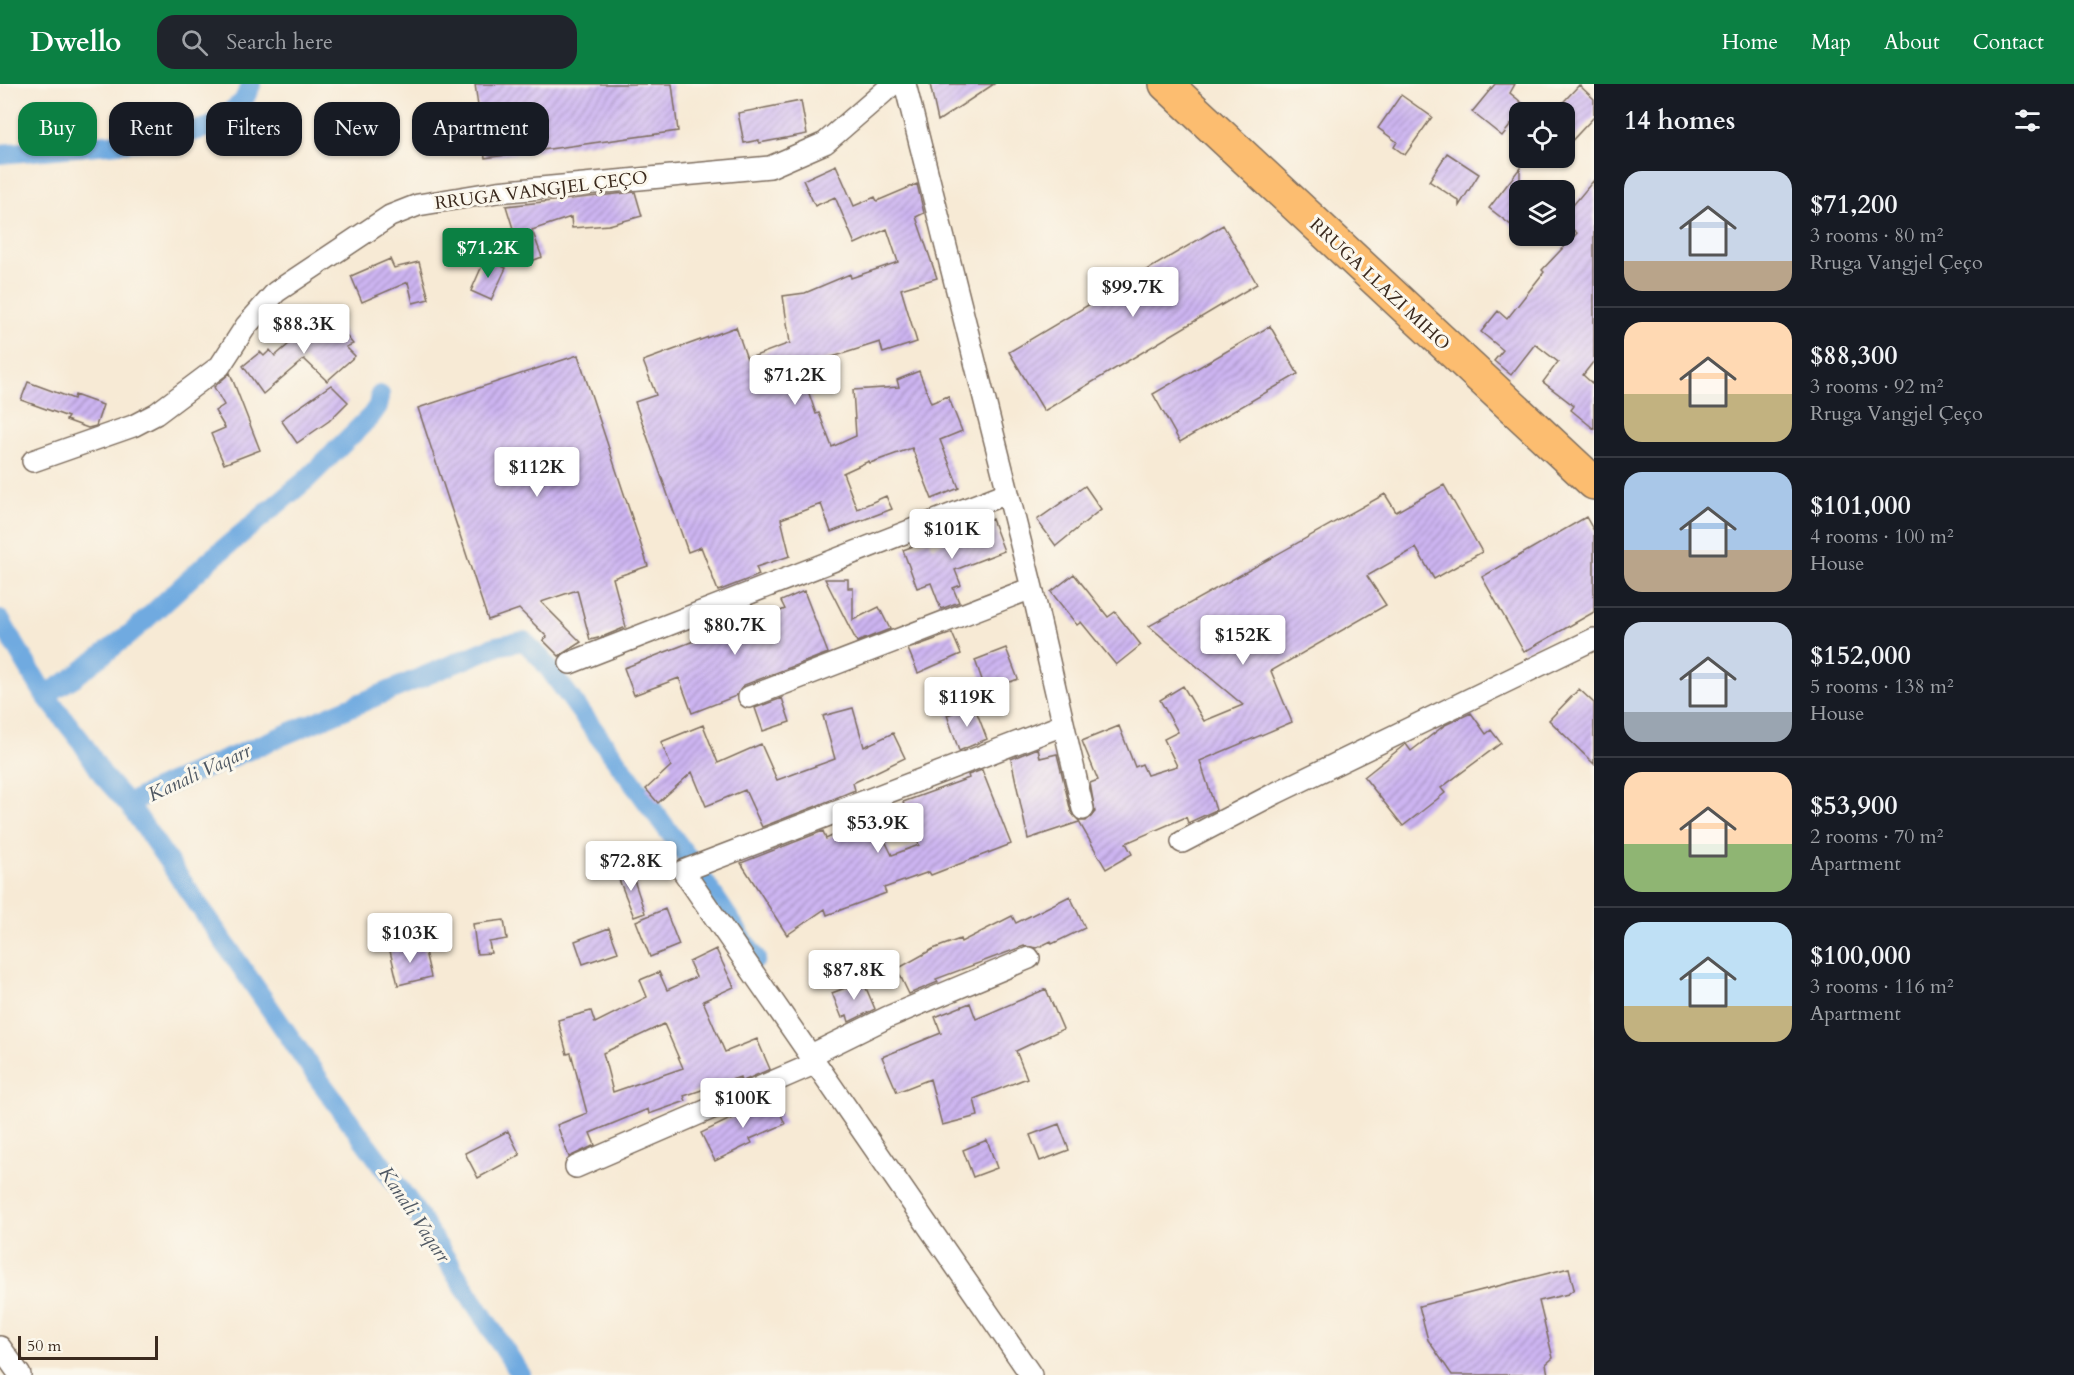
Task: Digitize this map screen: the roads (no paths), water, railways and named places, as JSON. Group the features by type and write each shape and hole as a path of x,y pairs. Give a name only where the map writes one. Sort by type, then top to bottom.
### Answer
{"main road":[{"name":"RRUGA LLAZI MIHO","path":"1166,84 1594,483"}],"street":[{"name":"RRUGA VANGJEL ÇEÇO","path":"33,461 133,426 156,414 220,366 246,326 276,291 390,216 418,205 497,192 770,167 825,143 893,84"},
{"path":"905,84 1032,588 1083,809"},
{"path":"570,663 1007,493"},
{"path":"749,697 1032,588"},
{"path":"1182,842 1276,793 1594,639"},
{"path":"1031,1375 683,871 1063,725"},
{"path":"576,1167 814,1059 888,1017 1029,958"},
{"path":"0,1347 20,1375"}],"waterway":[{"path":"0,154 163,139 210,127 243,102 251,85"},
{"path":"45,695 73,678 131,633 209,561 306,480 371,416 378,406 380,395"},
{"path":"0,620 45,695 81,741 104,777 130,806"},
{"name":"Kanali Vaqarr","path":"521,1375 410,1203 320,1081 130,806 131,802 156,789 496,646 524,641 541,658 689,859"},
{"path":"704,881 756,959"}]}
